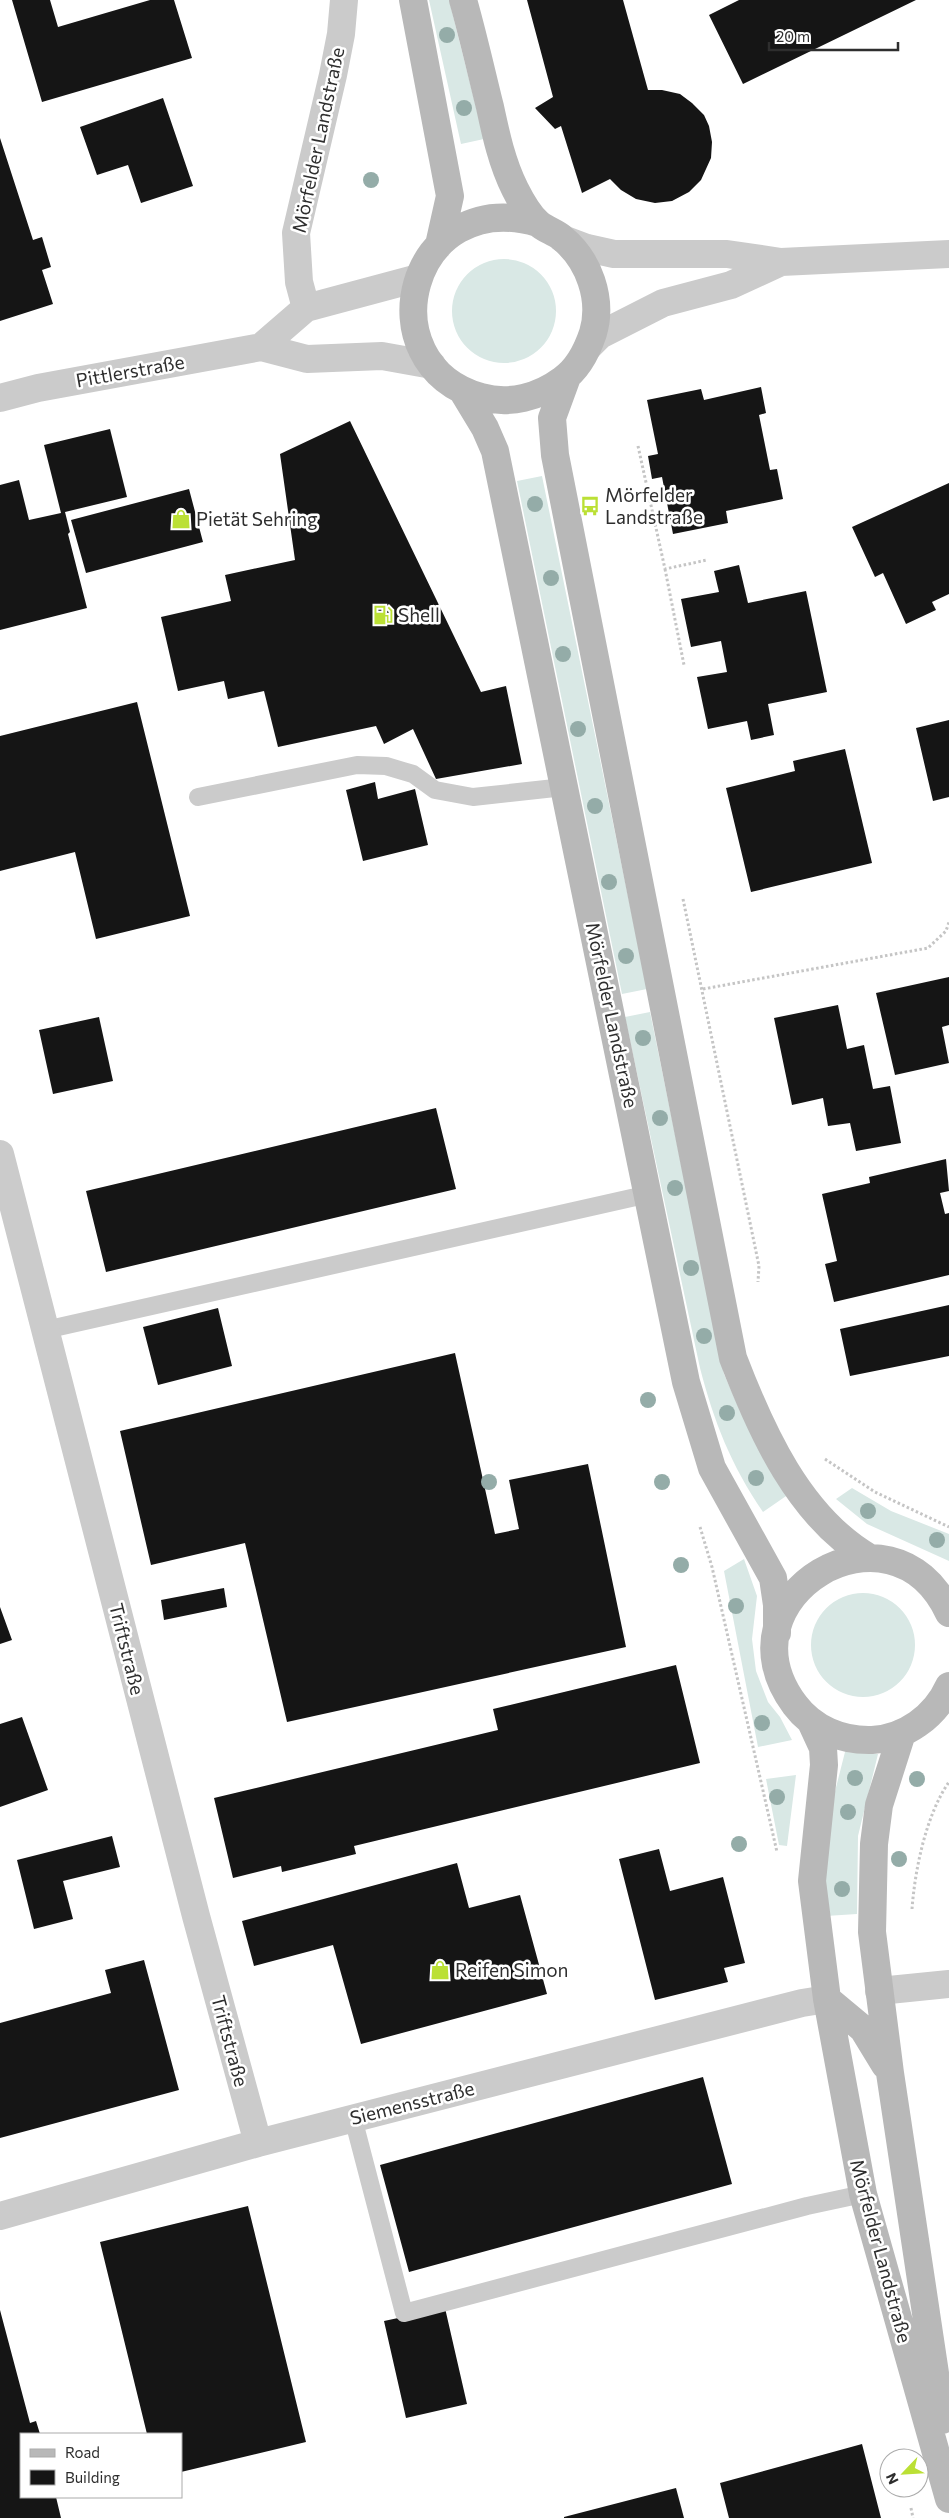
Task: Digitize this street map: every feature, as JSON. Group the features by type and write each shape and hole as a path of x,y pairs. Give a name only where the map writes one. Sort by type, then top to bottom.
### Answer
{"main road":[{"name":"Mörfelder Landstraße","path":"413,0 450,196 438,245"},
{"name":"Mörfelder Landstraße","path":"463,0 499,149 515,190 538,223"},
{"name":"Mörfelder Landstraße","path":"567,376 551,388 522,399 508,401 482,398 462,390 446,380 432,365 418,341 412,311 418,278 430,255 438,245 453,233 473,222 492,218 520,218 538,223 563,238 577,253 590,276 596,298 595,325 588,347 567,376 552,418 555,455 733,1358 762,1428 786,1470 810,1504 837,1534 851,1548 870,1558"},
{"name":"Mörfelder Landstraße","path":"462,390 485,428 495,451 649,1194 686,1382 712,1468 773,1578 777,1604 775,1648 780,1676 792,1701 811,1722 823,1748 824,1765 812,1881 827,1999 863,2194 949,2499"},
{"name":"Mörfelder Landstraße","path":"776,1634 787,1605 805,1581 821,1570 850,1560 870,1558 906,1567 942,1590 949,1613"},
{"name":"Mörfelder Landstraße","path":"811,1722 836,1735 862,1740 889,1737 917,1725 944,1699"},
{"name":"Mörfelder Landstraße","path":"902,1733 879,1805 874,1844 872,1932 890,2073 949,2461"},
{"name":"Mörfelder Landstraße","path":"827,1999 863,2029 890,2073"}],"street":[{"name":"Mörfelder Landstraße","path":"306,308 299,282 296,232 333,75 341,34 344,0"},
{"path":"563,238 587,248 614,254 727,254 781,262 949,254"},
{"path":"588,347 600,335 663,303 731,286 781,262"},
{"path":"261,347 306,308 418,278"},
{"name":"Pittlerstraße","path":"0,398 48,386 261,347 307,359 382,356 432,365"},
{"name":"Triftstraße","path":"0,1154 196,1916 258,2143"},
{"path":"879,1991 949,1984"},
{"name":"Siemensstraße","path":"0,2216 353,2118 792,2006 827,1999"}],"lane":[{"path":"198,797 357,765 386,766 413,774 435,790 473,797 564,788"},
{"path":"45,1330 649,1194"},
{"path":"353,2118 404,2313 798,2208 863,2194"}],"path":[{"path":"638,446 684,665"},
{"path":"665,569 708,560"},
{"path":"703,989 928,948 946,930 949,922"},
{"path":"823,1457 875,1492 949,1527"},
{"path":"912,1916 914,1882 931,1818 936,1800 949,1782"}],"shaded area":[{"path":"429,0 449,0 484,139 461,144"},
{"path":"504,259 524,263 541,274 552,291 556,311 552,331 541,348 524,359 504,363 484,359 467,348 456,331 452,311 456,291 467,274 484,263"},
{"path":"542,476 647,989 622,994 517,481"},
{"path":"650,1012 724,1374 740,1411 789,1494 763,1512 742,1477 725,1443 711,1407 700,1368 625,1017"},
{"path":"852,1488 891,1511 949,1534 949,1561 867,1524 836,1499"},
{"path":"744,1559 757,1596 752,1639 756,1671 768,1702 780,1717 792,1740 758,1747 724,1571"},
{"path":"863,1593 883,1597 900,1608 911,1625 915,1645 911,1665 900,1682 883,1693 863,1697 843,1693 826,1682 815,1665 811,1645 815,1625 826,1608 843,1597"},
{"path":"845,1752 878,1754 858,1836 857,1914 826,1916 822,1877 828,1819"},
{"path":"796,1775 787,1846 779,1845 766,1779"}],"building":[{"path":"12,0 50,0 58,27 150,0 174,0 192,58 42,102"},
{"path":"527,0 623,0 648,90 662,90 680,94 704,115 709,126 712,142 711,158 701,180 689,192 672,201 655,203 636,199 621,190 610,179 582,193 561,126 555,129 535,108 553,97"},
{"path":"739,0 916,0 743,84 709,15"},
{"path":"163,98 193,186 141,203 128,165 97,175 80,127"},
{"path":"0,138 33,240 42,237 51,267 42,270 53,304 0,321"},
{"path":"761,387 766,413 759,415 770,470 777,469 783,499 726,511 728,523 673,534 662,477 652,479 648,456 658,454 647,400 701,389 704,400"},
{"name":"Shell","path":"350,421 481,692 506,686 522,764 436,779 413,729 384,744 376,726 278,747 264,691 228,699 224,681 178,691 161,617 231,601 225,575 295,560 280,454"},
{"path":"110,429 127,497 65,512 70,532 68,534 87,608 0,630 0,485 19,480 29,520 61,513 44,445"},
{"path":"949,483 949,594 932,602 936,610 906,624 883,573 875,577 852,527"},
{"path":"189,489 203,542 86,573 71,520"},
{"path":"739,565 748,603 806,591 827,692 768,704 774,735 751,740 747,721 708,729 697,677 727,672 721,641 691,647 681,599 719,592 714,571"},
{"path":"137,702 190,916 96,939 75,852 0,871 0,736"},
{"path":"949,720 949,797 933,801 916,728"},
{"path":"845,749 872,863 751,892 726,788 795,771 793,761"},
{"path":"375,782 378,799 415,789 428,845 363,861 346,790"},
{"path":"949,977 949,1025 942,1027 949,1063 895,1075 876,993"},
{"path":"838,1005 847,1049 864,1045 873,1089 890,1086 901,1143 856,1151 850,1123 828,1126 823,1098 792,1105 774,1018"},
{"path":"99,1017 113,1081 53,1094 39,1030"},
{"path":"436,1108 456,1189 106,1272 86,1191"},
{"path":"946,1159 949,1191 940,1193 945,1214 949,1213 949,1275 834,1302 825,1264 837,1261 822,1194 870,1183 869,1177"},
{"path":"949,1305 949,1356 850,1376 840,1329"},
{"path":"218,1308 232,1366 158,1385 143,1327"},
{"path":"455,1353 495,1534 519,1529 509,1480 588,1464 626,1647 287,1722 245,1543 151,1565 120,1431"},
{"path":"224,1588 227,1607 164,1620 161,1600"},
{"path":"0,1607 12,1640 0,1644"},
{"path":"676,1665 700,1763 354,1846 356,1854 282,1872 281,1866 233,1878 214,1798 498,1730 493,1709"},
{"path":"22,1717 48,1790 0,1807 0,1724"},
{"path":"112,1836 120,1867 63,1881 73,1919 34,1929 17,1860"},
{"path":"659,1849 670,1891 723,1877 745,1963 724,1968 728,1982 655,2000 619,1859"},
{"name":"Reifen Simon","path":"457,1863 469,1908 520,1895 547,1994 361,2044 333,1945 254,1966 242,1921"},
{"path":"144,1960 179,2090 0,2138 0,2023 111,1993 105,1970"},
{"path":"703,2077 732,2184 409,2272 380,2165"},
{"path":"248,2206 306,2442 182,2472 182,2433 147,2433 100,2242"},
{"path":"445,2308 467,2404 406,2418 384,2321"},
{"path":"0,2310 30,2423 36,2421 40,2433 20,2433 20,2498 56,2498 61,2518 0,2518"},
{"path":"862,2444 881,2518 729,2518 720,2483"},
{"path":"676,2488 684,2518 564,2518 564,2517"}],"place":[{"name":"Mörfelder Landstraße","path":"590,506"},
{"name":"Pietät Sehring","path":"181,519"},
{"name":"Shell","path":"383,615"},
{"name":"Reifen Simon","path":"440,1970"}]}
